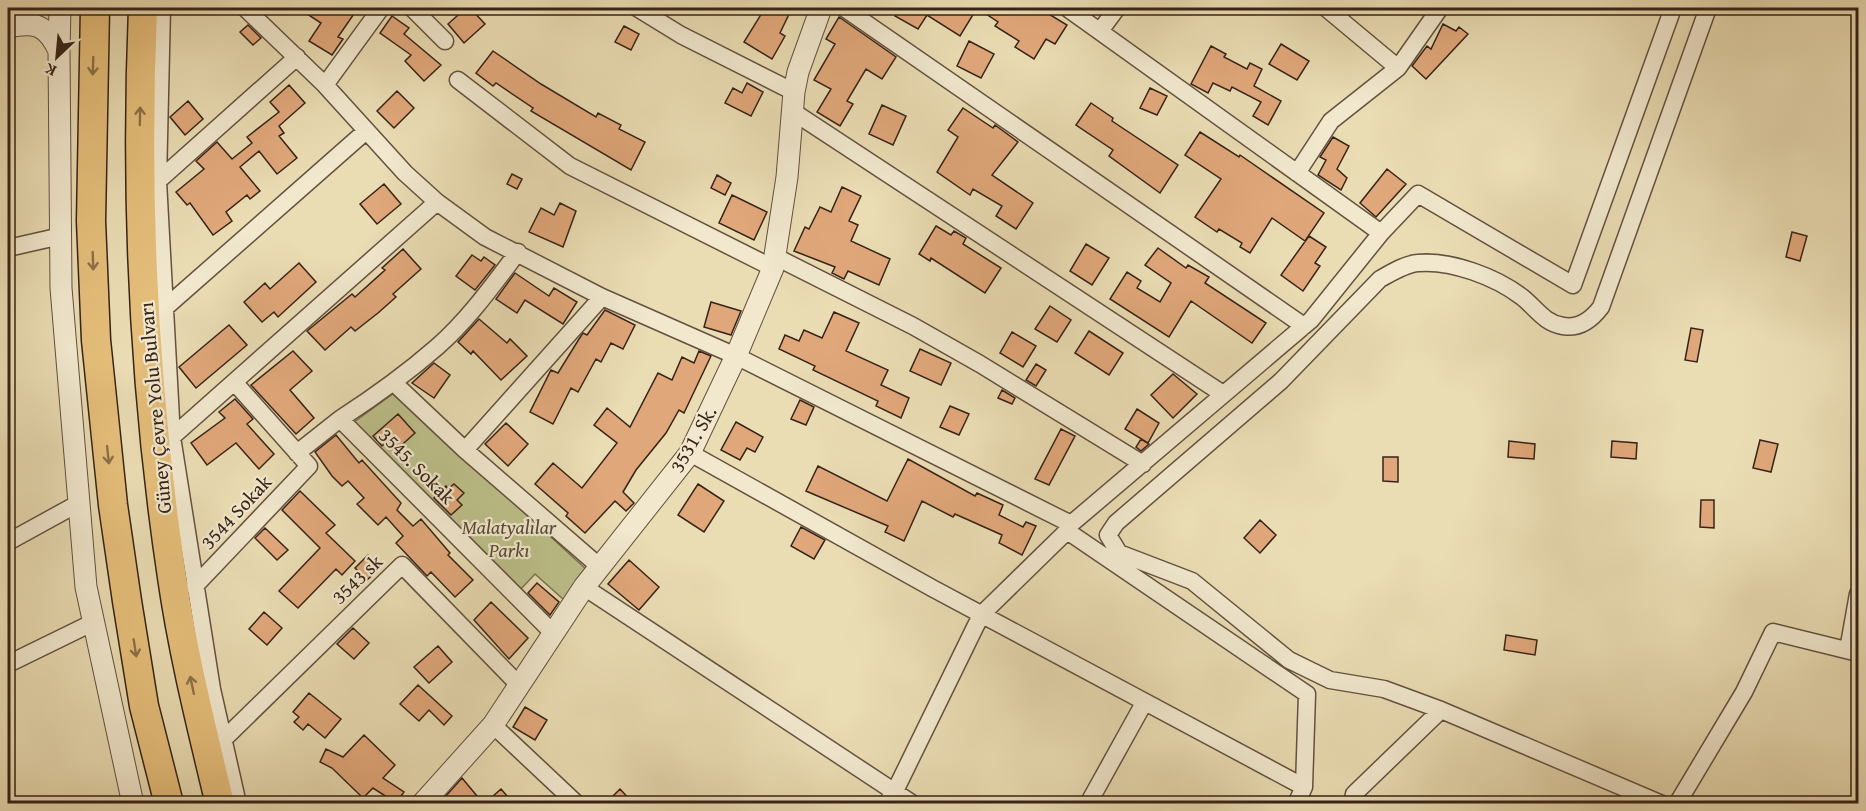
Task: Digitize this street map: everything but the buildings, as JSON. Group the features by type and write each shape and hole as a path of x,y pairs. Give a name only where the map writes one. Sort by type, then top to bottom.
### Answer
{"highway":[{"path":"95,8 91,221 96,340 113,505 129,613 144,706 169,804"},
{"name":"Güney Çevre Yolu Bulvarı","path":"143,8 140,130 155,442 172,580 192,685 220,804"}],"street":[{"path":"8,25 36,8"},
{"path":"60,8 61,288 86,587 133,804"},
{"path":"162,8 158,181 172,437 194,587 238,804"},
{"path":"245,8 297,57 405,173 437,202 485,237 602,297 736,356 1069,528 1306,694 1304,788 1296,804"},
{"path":"325,86 381,8"},
{"path":"412,8 445,41"},
{"path":"637,8 793,102 1223,394"},
{"name":"3531. Sk.","path":"422,804 493,725 584,587 690,453 736,356 774,262 787,177 793,102 798,72 821,8"},
{"path":"844,8 1304,326"},
{"path":"1067,8 1380,232"},
{"path":"1100,31 1117,8"},
{"path":"1326,8 1398,68"},
{"path":"1297,173 1331,121 1398,68 1440,8"},
{"path":"890,797 981,615 1069,528 1304,326 1380,232 1418,194 1573,285 1672,8"},
{"path":"1662,804 1441,710 1384,689 1330,680 1289,660 1192,581 1119,553 1108,536 1116,523 1281,381 1380,279 1399,269 1417,262 1464,269 1496,282 1521,296 1541,316 1564,327 1581,324 1592,318 1602,307 1708,8"},
{"path":"8,25 21,23 38,26 52,35 59,51"},
{"path":"158,181 297,57"},
{"path":"458,80 570,166 913,326 980,364 1143,464"},
{"path":"166,307 366,131"},
{"path":"172,437 437,202"},
{"path":"8,248 61,236"},
{"path":"235,383 297,453 340,419 394,383 454,329 478,304 518,252"},
{"path":"465,450 602,297"},
{"path":"394,383 465,450 600,567"},
{"name":"3545. Sokak","path":"340,419 553,633"},
{"name":"3544 Sokak","path":"194,587 309,466 297,453"},
{"path":"690,453 981,615 1304,788"},
{"path":"8,542 79,503"},
{"name":"3543 sk","path":"224,739 402,565 518,684"},
{"path":"584,587 890,797 913,804"},
{"path":"1677,804 1744,692 1773,632 1853,651 1858,594"},
{"path":"8,664 94,622"},
{"path":"1088,804 1144,703"},
{"path":"1352,804 1354,794 1441,710"},
{"path":"493,725 577,804"}],"green space":[{"name":"Malatyalılar Parkı","path":"394,393 588,571 564,600 535,574 520,590 350,425"}]}
